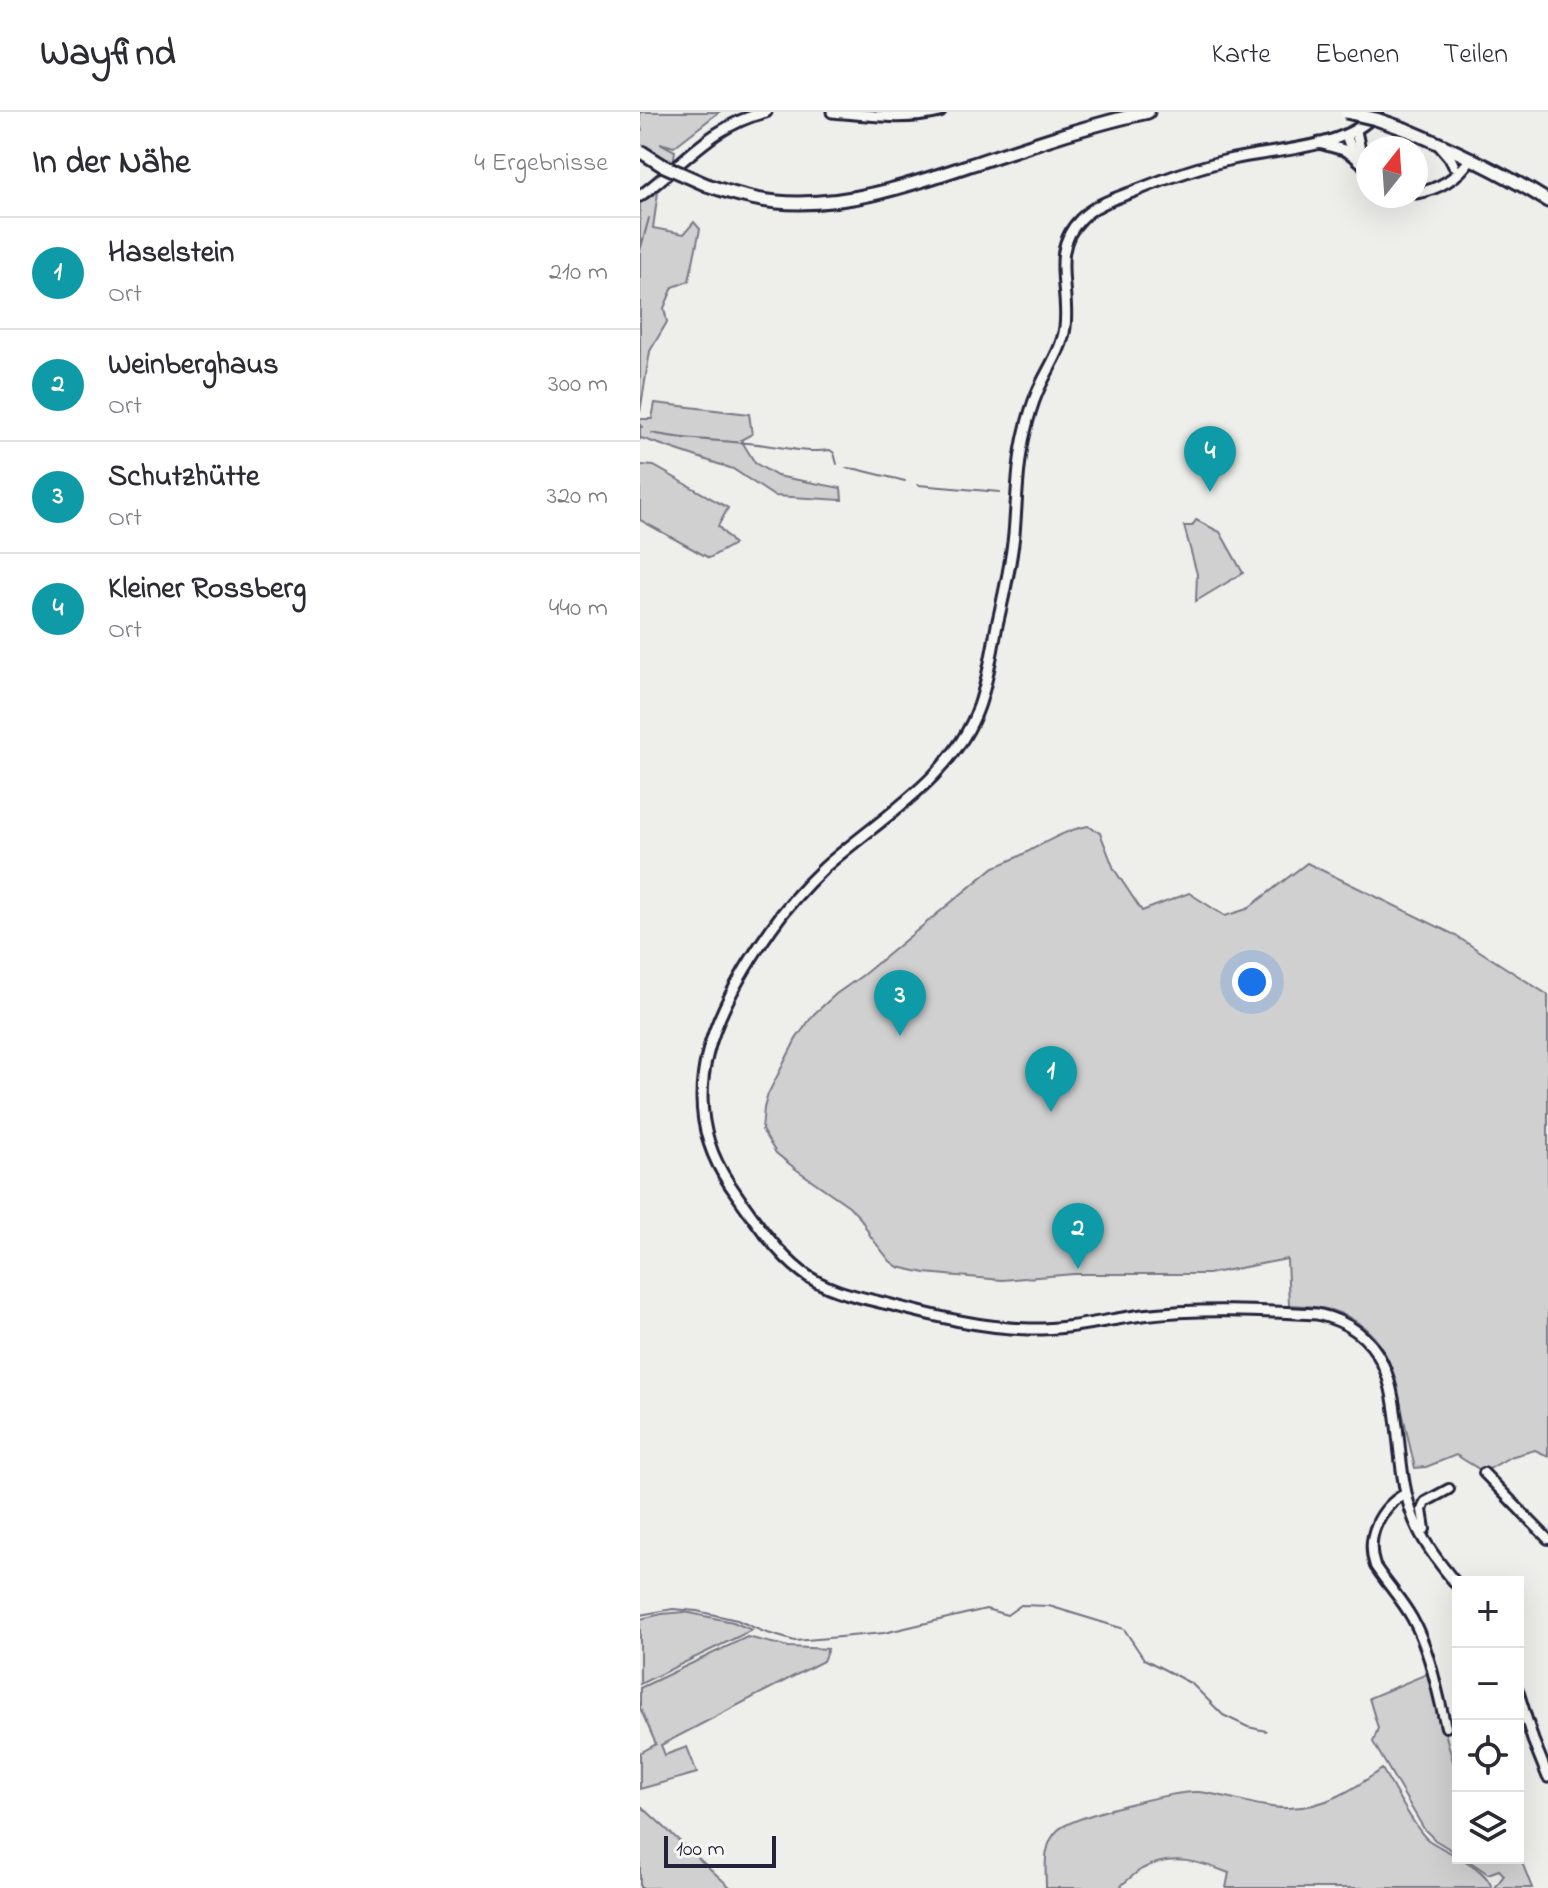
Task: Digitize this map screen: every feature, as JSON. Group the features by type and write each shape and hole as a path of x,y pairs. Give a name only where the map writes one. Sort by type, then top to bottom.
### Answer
{"main road":[{"path":"640,151 662,165 707,185 744,197 815,203 882,192 1101,123 1148,112"},
{"path":"1346,112 1405,129 1466,155 1548,201"}],"street":[{"path":"640,196 716,133 742,119 766,112"},
{"path":"832,112 905,117 923,117 940,112"},
{"path":"1377,112 1351,133 1319,143 1230,160 1156,183 1095,208 1073,228 1063,256 1064,335 1037,392 1024,434 1019,458 1011,561 984,687 972,724 941,769 822,870 771,929 731,993 712,1034 703,1072 702,1098 705,1129 724,1177 787,1259 819,1283 848,1294 940,1317 999,1327 1035,1329 1189,1311 1301,1313 1336,1318 1364,1336 1383,1362 1391,1386 1406,1493 1415,1522 1452,1578"},
{"path":"1351,133 1354,156"},
{"path":"1351,133 1356,145"},
{"path":"1436,142 1454,166"},
{"path":"1319,143 1354,156"},
{"path":"1451,178 1454,166 1466,155"},
{"path":"1428,192 1442,185 1466,166 1466,155"},
{"path":"1484,1473 1548,1539"},
{"path":"1421,1535 1425,1529 1422,1510 1425,1502 1449,1489"},
{"path":"1406,1493 1391,1502 1380,1516 1372,1537 1372,1557 1417,1628 1446,1727"},
{"path":"1524,1711 1548,1777"}],"shaded area":[{"path":"640,112 719,112 674,147 660,143 675,151 673,164 640,145"},
{"path":"658,192 653,228 684,234 694,222 700,229 689,281 673,287 664,308 667,322 650,351 640,412 640,203"},
{"path":"655,403 749,414 752,434 741,440 755,463 777,476 841,488 842,500 774,496 733,469 640,439 640,419 652,419"},
{"path":"640,465 654,466 728,508 718,526 734,544 709,558 640,520"},
{"path":"1196,520 1220,532 1243,573 1196,601 1197,574 1184,526 1192,526"},
{"path":"1088,826 1100,833 1114,869 1142,911 1189,893 1225,916 1247,909 1307,863 1453,934 1548,995 1548,1456 1535,1450 1510,1457 1484,1472 1456,1455 1415,1468 1385,1353 1369,1332 1338,1312 1289,1305 1287,1259 1208,1274 1074,1274 1002,1280 925,1273 898,1267 890,1261 849,1206 776,1153 762,1130 764,1108 796,1039 814,1014 994,867 1063,834"},
{"path":"685,1612 733,1622 752,1630 640,1684 640,1619"},
{"path":"747,1637 789,1647 828,1649 823,1661 661,1745 665,1755 687,1747 697,1773 640,1789 640,1753 656,1744 640,1708 640,1688"},
{"path":"1429,1673 1452,1758 1452,1850 1424,1829 1373,1742 1378,1728 1369,1698"},
{"path":"1382,1769 1422,1834 1452,1854 1452,1864 1473,1866 1492,1888 1226,1888 1229,1873 1208,1865 1175,1860 1142,1869 1120,1888 1046,1888 1049,1843 1058,1830 1084,1818 1186,1792 1209,1793 1278,1808 1302,1807 1327,1801 1361,1784"},
{"path":"640,1805 731,1888 640,1888"},
{"path":"1474,1864 1523,1864 1532,1888 1495,1888 1504,1875 1499,1870 1488,1874"}],"waterway":[{"path":"640,125 642,130"},
{"path":"640,251 649,218"},
{"path":"652,433 799,450 830,450 837,464"},
{"path":"846,468 905,481"},
{"path":"918,485 1000,492"},
{"path":"640,1615 673,1609 697,1611 737,1620 795,1641 884,1633 986,1609 1007,1615 1021,1605 1049,1606 1124,1629 1144,1659 1192,1684 1223,1715 1248,1727 1266,1731"}],"place":[{"name":"Kleiner Rossberg","path":"1210,492"},
{"name":"Schutzhütte","path":"900,1036"},
{"name":"Haselstein","path":"1051,1112"},
{"name":"Weinberghaus","path":"1078,1269"}]}
